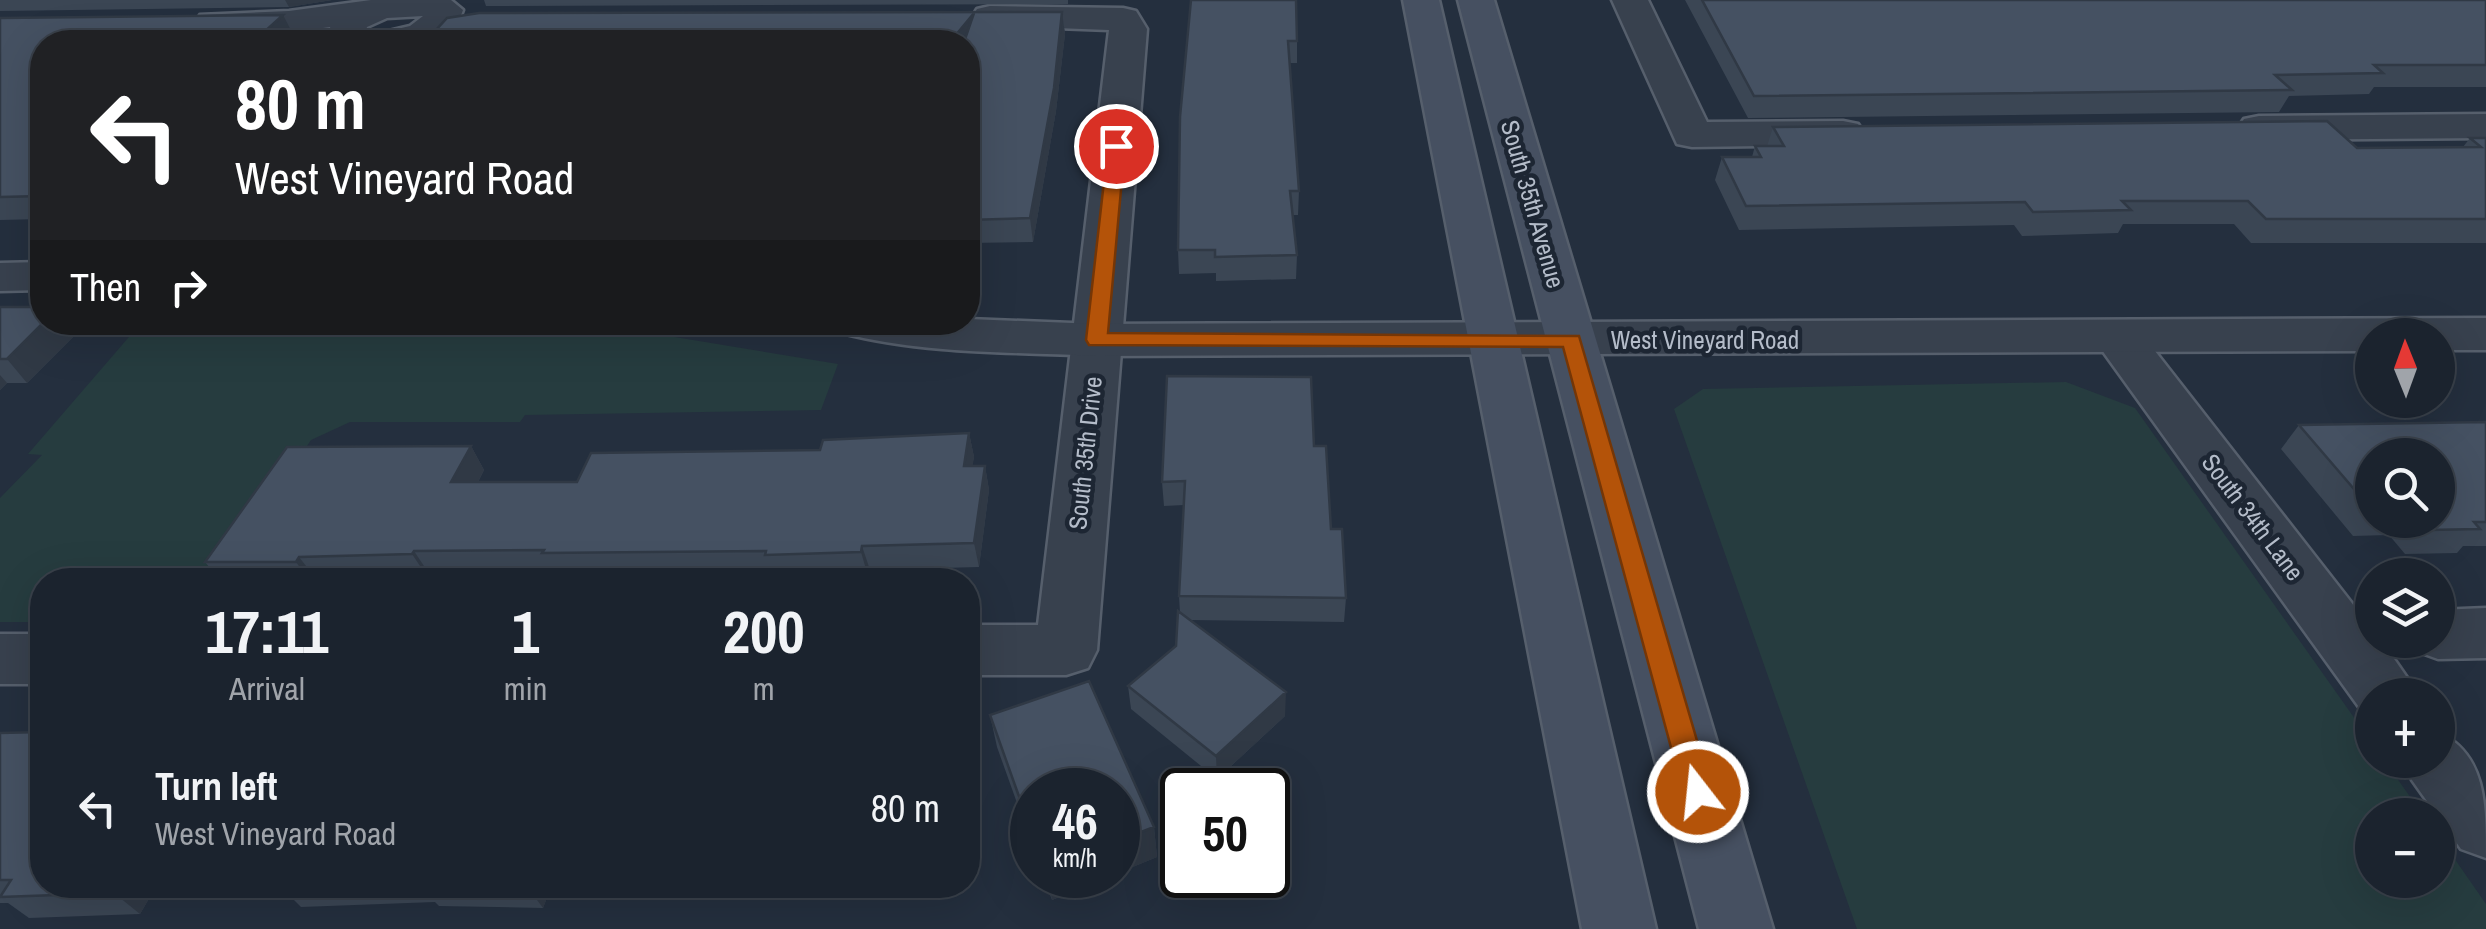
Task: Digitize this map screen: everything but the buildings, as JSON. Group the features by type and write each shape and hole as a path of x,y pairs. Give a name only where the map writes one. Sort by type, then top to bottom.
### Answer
{"main road":[{"path":"1421,0 1620,929"},
{"name":"South 35th Avenue","path":"1476,0 1736,929"}],"street":[{"path":"1630,0 1692,134 1890,132"},
{"path":"176,23 416,15"},
{"name":"South 35th Drive","path":"945,17 1123,19 1128,29 1066,650 980,650"},
{"path":"2228,129 2486,126"},
{"path":"0,277 30,276"},
{"path":"2455,334 2486,334"},
{"name":"West Vineyard Road","path":"980,335 1097,340 1494,341 2355,335"},
{"name":"South 34th Lane","path":"2119,338 2355,632"},
{"path":"2455,634 2486,634"},
{"path":"0,659 30,658"},
{"path":"2449,778 2486,827"}],"green space":[{"path":"131,335 663,335 838,364 821,410 525,415 520,422 350,422 311,440 225,568 30,568 30,622 0,622 0,498 42,455 28,454"},
{"path":"2066,382 2135,408 2355,719 2355,778 2397,778 2411,798 2355,798 2355,898 2455,898 2455,859 2486,904 2486,929 1857,929 1674,409 1703,389"}],"route":[{"path":"1116,146 1097,340 1572,341 1698,792"}]}
